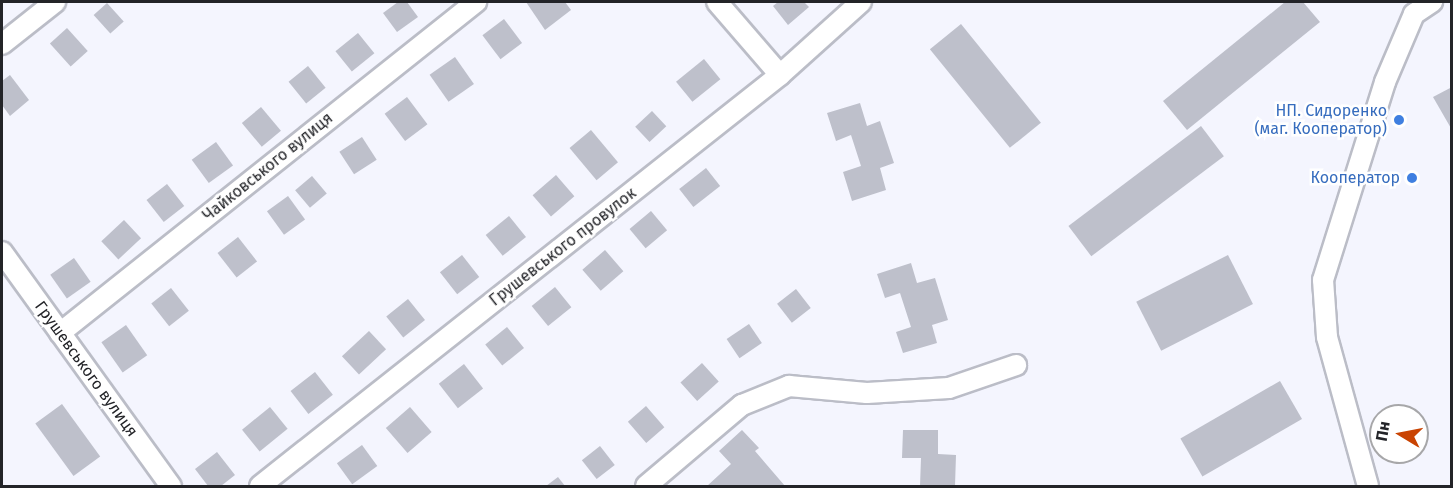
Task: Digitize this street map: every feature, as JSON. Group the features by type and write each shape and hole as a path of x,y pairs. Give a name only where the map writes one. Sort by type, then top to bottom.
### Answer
{"street":[{"path":"2,44 55,2"},
{"name":"Чайковського вулиця","path":"60,333 476,2"},
{"path":"717,2 780,75"},
{"name":"Грушевського провулок","path":"260,486 780,75 861,2"},
{"path":"1368,486 1328,337 1323,279 1408,8 1432,2"},
{"name":"Грушевського вулиця","path":"2,252 171,486"},
{"path":"646,486 742,405 789,386 867,393 949,388 1016,365"}],"building":[{"path":"398,2 407,2 418,17 397,32 383,13"},
{"path":"526,2 565,2 571,10 545,30"},
{"path":"778,2 804,2 809,7 788,25 773,6"},
{"path":"1285,2 1303,2 1320,22 1187,130 1163,101"},
{"path":"107,3 124,22 110,34 94,15"},
{"path":"504,19 522,43 500,59 482,35"},
{"path":"961,24 1041,123 1010,148 930,49"},
{"path":"67,28 88,51 71,66 50,43"},
{"path":"358,33 374,53 352,71 335,51"},
{"path":"455,57 474,84 449,102 430,75"},
{"path":"704,59 720,79 692,102 676,82"},
{"path":"308,66 326,88 306,103 289,82"},
{"path":"10,75 29,100 10,116 2,105 2,81"},
{"path":"1452,87 1452,130 1433,97"},
{"path":"407,97 427,124 405,141 385,114"},
{"path":"860,103 867,126 880,121 894,163 880,168 886,190 852,201 843,172 861,166 851,135 836,141 827,113"},
{"path":"261,107 281,131 262,147 242,123"},
{"path":"652,111 666,126 650,142 635,127"},
{"path":"1201,126 1224,156 1091,256 1068,226"},
{"path":"591,130 618,162 597,180 570,148"},
{"path":"362,137 377,160 354,174 339,152"},
{"path":"216,142 233,165 209,183 192,160"},
{"path":"706,168 720,186 693,207 679,189"},
{"path":"556,175 574,196 551,216 533,195"},
{"path":"312,176 327,194 310,208 295,190"},
{"path":"167,184 184,206 164,222 147,200"},
{"path":"288,196 305,219 284,235 267,211"},
{"path":"651,211 667,230 646,248 630,229"},
{"path":"509,216 526,237 503,256 486,235"},
{"path":"124,220 141,238 118,259 101,241"},
{"path":"238,237 257,261 237,277 218,253"},
{"path":"605,250 623,271 601,291 582,270"},
{"path":"462,255 479,277 457,294 440,272"},
{"path":"1228,255 1253,304 1161,351 1136,302"},
{"path":"74,258 91,282 67,298 50,275"},
{"path":"911,263 917,283 935,278 948,320 932,325 937,343 903,353 896,332 911,327 900,293 885,298 877,274"},
{"path":"555,287 571,307 548,326 532,306"},
{"path":"171,288 189,311 169,326 151,303"},
{"path":"796,289 811,308 792,323 777,304"},
{"path":"408,299 425,320 403,338 386,317"},
{"path":"749,324 762,343 739,358 727,339"},
{"path":"126,325 147,355 123,373 101,342"},
{"path":"507,327 524,348 502,366 485,345"},
{"path":"369,331 386,349 359,375 342,356"},
{"path":"702,363 719,382 697,401 680,382"},
{"path":"464,364 483,388 458,408 439,384"},
{"path":"315,372 333,395 308,414 291,391"},
{"path":"1280,381 1302,419 1202,477 1180,438"},
{"path":"62,404 100,457 74,476 35,423"},
{"path":"646,406 664,427 646,443 628,422"},
{"path":"270,407 288,429 260,451 242,430"},
{"path":"410,407 432,432 407,453 386,428"},
{"path":"742,430 759,448 755,451 785,486 707,486 731,464 719,451"},
{"path":"903,430 938,430 938,454 956,455 955,486 920,486 921,458 902,458"},
{"path":"362,445 377,466 352,484 337,463"},
{"path":"600,446 615,465 597,479 582,460"},
{"path":"217,452 235,475 221,486 208,486 195,469"},
{"path":"558,477 565,486 546,486"}],"place":[{"name":"НП. Сидоренко (маг. Кооператор)","path":"1399,120"},
{"name":"Кооператор","path":"1412,178"}]}
